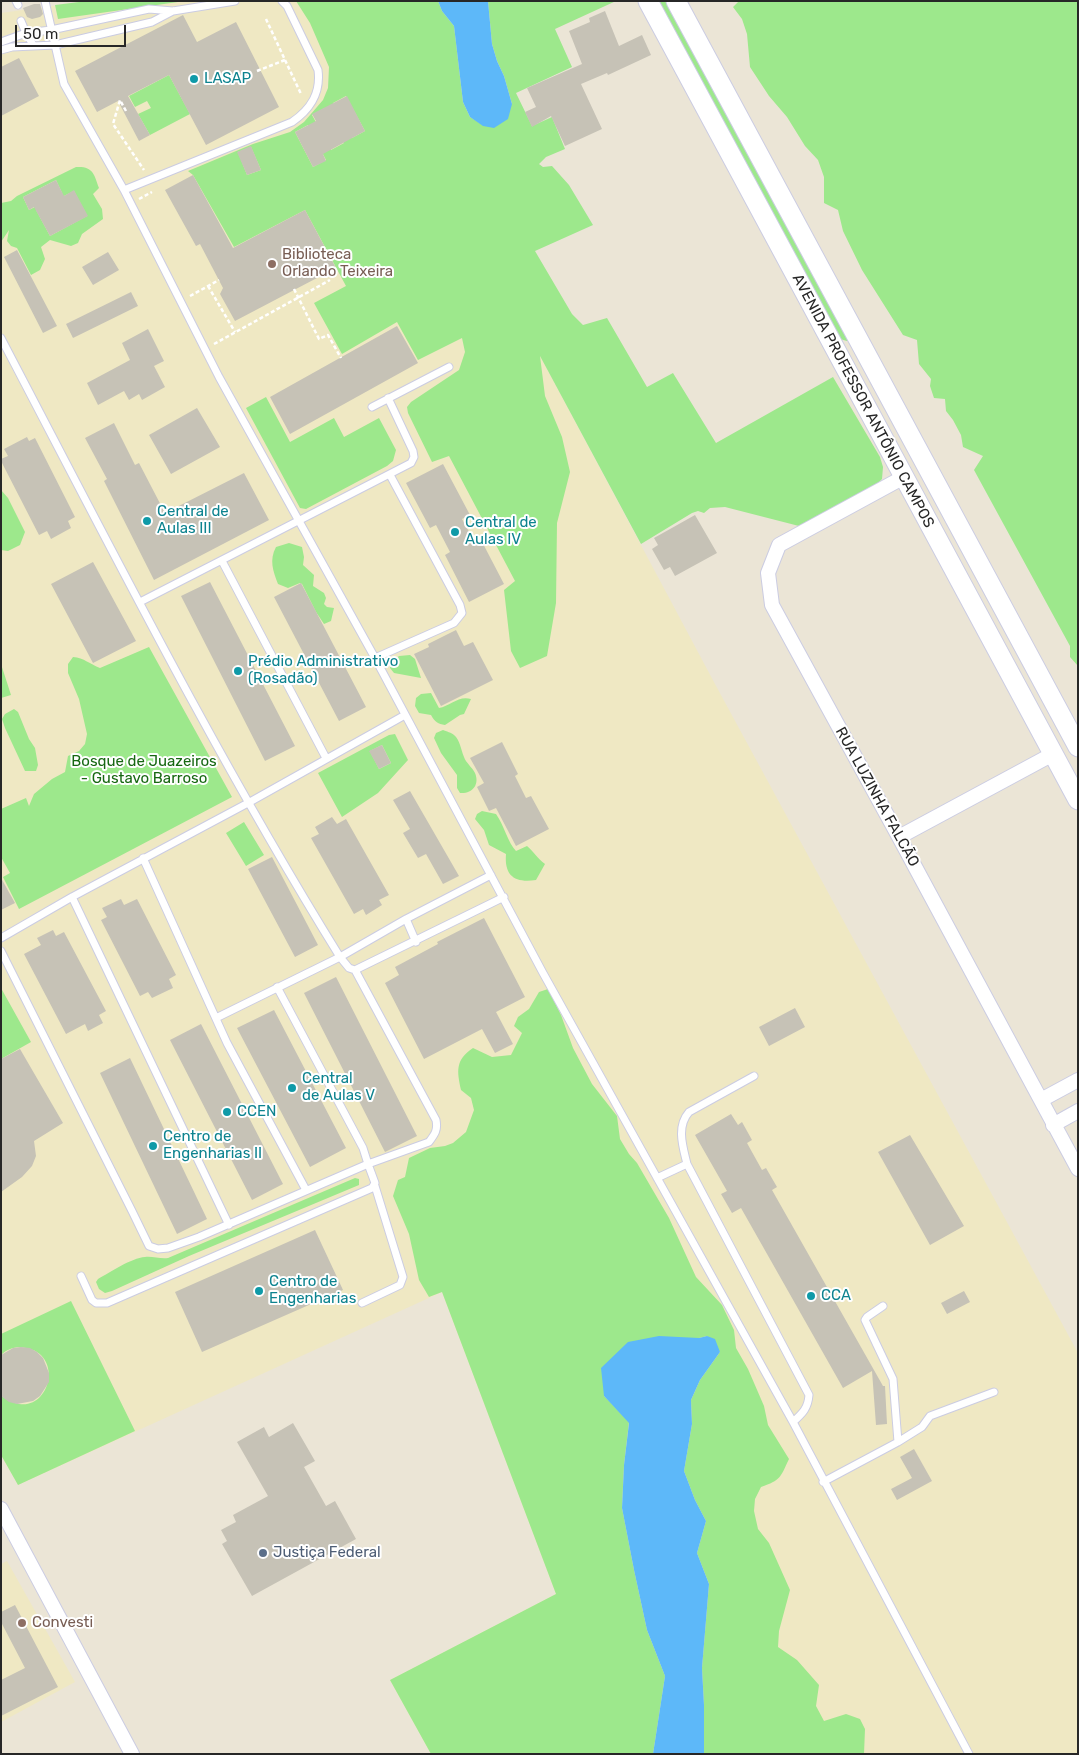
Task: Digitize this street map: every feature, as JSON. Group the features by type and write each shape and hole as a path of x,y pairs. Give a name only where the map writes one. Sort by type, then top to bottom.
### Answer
{"street":[{"name":"AVENIDA PROFESSOR ANTÔNIO CAMPOS","path":"648,1 1078,800"},
{"name":"AVENIDA PROFESSOR ANTÔNIO CAMPOS","path":"676,1 1078,747"},
{"path":"869,411 892,402"},
{"path":"887,447 910,436"},
{"name":"RUA LUZINHA FALCÃO","path":"904,478 778,545 768,574 772,605 1078,1169"},
{"path":"899,837 1053,754"},
{"path":"1041,1100 1078,1080"},
{"path":"1054,1125 1078,1111"},
{"path":"1,1509 132,1754"}],"lane":[{"path":"45,1 50,30 64,84 124,190 186,313 375,658 543,973 793,1422 823,1482 969,1754"},
{"path":"1,42 26,33 50,30 149,9 173,11 234,1"},
{"path":"124,190 292,122 308,108 317,93 318,70 287,6 282,1"},
{"path":"1,50 54,44 152,22 173,11"},
{"path":"21,21 33,46"},
{"path":"1,338 248,802 340,957 349,968 354,970 436,1120 435,1135 429,1142 368,1164 229,1225 168,1248 158,1249 149,1246 1,951"},
{"path":"372,407 449,367"},
{"path":"140,602 407,466 414,457 388,398"},
{"path":"375,658 454,623 462,613 460,605 390,475"},
{"path":"222,561 326,758"},
{"path":"1,938 405,714"},
{"path":"143,858 227,1043 306,1190"},
{"path":"216,1018 340,957 406,919 491,876"},
{"path":"72,897 229,1225"},
{"path":"354,970 416,942 504,897"},
{"path":"406,919 416,942"},
{"path":"278,987 363,1148 403,1277 400,1286 362,1303"},
{"path":"754,1076 689,1112 683,1119 680,1130 687,1164 809,1395 809,1404 805,1411 793,1422"},
{"path":"658,1178 687,1164"},
{"path":"81,1276 92,1300 107,1303 374,1186"},
{"path":"883,1306 866,1316 865,1320 893,1379 898,1442"},
{"path":"823,1482 922,1428 930,1416 994,1392"}],"path":[{"path":"266,19 301,94"},
{"path":"257,71 285,60"},
{"path":"126,112 120,100 113,124 149,179"},
{"path":"189,296 219,280"},
{"path":"214,344 330,280"},
{"path":"208,286 234,332"},
{"path":"294,290 319,339 328,335 341,358"}],"shaded area":[{"path":"87,1 351,1 715,684 1078,1353 1078,1754 431,1754 390,1680 556,1594 442,1292 18,1485 1,1455 1,13"},
{"name":"Convesti","path":"7,1561 75,1682 1,1722 1,1564"}],"green space":[{"path":"87,1 185,1 58,19 55,5"},
{"path":"296,1 438,1 442,11 454,26 463,102 470,117 483,125 512,104 492,44 488,1 616,1 555,29 572,67 516,93 532,126 552,117 565,149 546,157 539,164 543,167 552,166 569,185 593,225 535,251 572,314 583,325 607,318 647,387 673,373 716,443 833,377 880,457 883,467 882,479 876,485 799,526 725,507 710,508 704,513 698,511 692,513 641,544 540,356 545,396 562,437 570,472 557,523 556,603 547,656 520,668 511,651 504,590 515,581 449,456 432,462 408,413 407,407 411,402 459,370 465,352 462,338 418,360 397,322 342,354 314,303 346,286 305,210 234,247 193,175 188,171 253,144 290,132 304,122 323,100 328,88 329,67 310,23","holes":["346,96 365,131 352,138 333,103","325,108 344,143 331,150 312,115","308,125 326,160 313,167 295,132","251,147 261,170 247,175 238,152"]},
{"path":"656,1 666,1 850,338 847,341 840,339"},
{"path":"739,1 1078,1 1078,666 1070,657 1070,646 974,470 983,456 963,447 961,435 946,411 945,399 934,398 930,386 931,379 919,364 917,340 903,335 862,270 843,231 838,210 824,203 824,177 818,160 805,146 787,117 769,96 750,67 747,34 742,19 733,7"},
{"path":"169,75 190,114 150,135 138,114 151,108 147,101 135,107 129,96"},
{"path":"76,167 86,168 94,175 99,188 93,194 102,209 103,219 82,234 78,243 71,246 50,240 41,247 45,259 40,270 31,275 17,248 11,246 7,241 9,230 1,242 1,203 11,201 17,196","holes":["56,180 62,193 29,210 23,197","74,191 87,216 50,236 36,210"]},
{"path":"266,397 290,442 334,418 344,437 379,418 396,450 393,461 306,509 300,508 246,408"},
{"path":"1,490 8,498 25,532 20,545 8,551 1,550"},
{"path":"289,543 302,547 303,565 314,575 313,586 324,593 326,598 324,604 327,607 334,608 331,621 324,624 302,584 300,583 288,588 278,584 272,566 274,552 276,547"},
{"name":"Bosque de Juazeiros - Gustavo Barroso","path":"149,647 232,797 19,909 3,877 10,873 1,857 1,809 26,798 29,806 34,794 52,779 65,772 68,756 79,751 85,744 87,734 79,699 68,673 68,664 73,657 100,668"},
{"path":"410,655 415,659 421,678 394,673 390,668 392,662 399,656"},
{"path":"1,664 11,695 1,698"},
{"path":"431,693 439,708 462,698 471,699 464,714 445,725 437,722 431,715 419,713 415,706 416,698 421,694"},
{"path":"14,709 18,712 29,739 35,748 38,765 36,771 25,771 5,728 2,719 5,714"},
{"path":"443,730 456,737 465,759 475,773 476,785 468,792 460,793 457,788 457,775 441,753 434,738 436,733"},
{"path":"395,734 408,760 378,793 342,817 318,773 389,735","holes":["382,745 391,763 379,769 370,751"]},
{"path":"482,811 496,814 516,851 527,846 545,864 536,880 517,879 509,873 506,854 489,845 484,830 475,819 477,814"},
{"path":"244,822 264,855 246,866 226,833"},
{"path":"1,988 31,1042 1,1059"},
{"path":"548,989 561,1015 573,1048 592,1084 617,1116 620,1139 637,1163 669,1218 696,1277 722,1305 734,1330 736,1348 748,1369 764,1406 768,1425 789,1459 779,1478 761,1487 755,1499 754,1511 758,1529 769,1543 790,1590 779,1631 778,1647 797,1660 819,1685 816,1706 824,1721 846,1714 860,1719 865,1729 864,1754 703,1754 704,1705 702,1668 709,1584 697,1553 706,1521 695,1500 684,1471 692,1424 691,1400 700,1380 720,1352 707,1336 699,1338 604,1396 629,1422 622,1508 647,1630 665,1676 653,1754 431,1754 390,1680 556,1594 442,1292 429,1297 419,1280 409,1234 393,1196 398,1180 405,1177 409,1158 430,1148 453,1143 466,1132 474,1110 471,1098 461,1090 458,1072 463,1057 473,1048 492,1057 511,1055 522,1033 514,1026 518,1017 529,1009 539,992"},
{"path":"355,1178 359,1179 359,1185 189,1256 112,1291 105,1293 99,1289 96,1282 98,1279 134,1260 148,1257 168,1258"},
{"path":"71,1301 135,1431 18,1485 1,1455 1,1396 15,1403 27,1404 37,1400 44,1392 48,1382 49,1371 46,1361 38,1353 26,1348 13,1348 1,1355 1,1334"}],"water":[{"path":"438,1 488,1 492,44 512,104 508,119 494,128 483,126 470,117 463,102 454,26 442,11"},
{"path":"659,1336 699,1338 707,1336 715,1339 720,1352 700,1380 691,1400 692,1424 684,1471 695,1500 706,1521 697,1553 709,1584 702,1668 704,1754 653,1754 665,1676 647,1630 622,1508 624,1465 629,1423 604,1396 601,1368 628,1342"}],"building":[{"path":"40,4 43,14 32,19 27,17 23,8"},
{"path":"605,11 619,46 642,35 651,55 608,75 607,73 581,84 602,129 565,146 551,116 532,127 525,112 536,107 527,88 582,64 569,31 590,22 589,18"},
{"path":"183,15 197,42 236,22 279,107 206,145 169,75 128,96 150,135 139,141 118,101 97,112 75,71"},
{"path":"19,58 39,96 1,116 1,67"},
{"path":"347,96 365,131 323,154 326,161 313,167 295,132 316,121 312,114"},
{"path":"251,146 261,170 247,175 237,152"},
{"name":"Biblioteca Orlando Teixeira","path":"193,175 233,248 305,210 336,268 235,321 220,294 223,288 200,244 196,246 165,190"},
{"path":"56,180 64,196 74,190 88,216 50,236 34,207 29,210 23,197"},
{"path":"17,250 57,326 43,333 4,257"},
{"path":"108,252 119,270 93,285 82,267"},
{"path":"131,292 138,306 73,338 66,324"},
{"path":"397,326 418,363 290,434 270,397"},
{"path":"148,329 164,361 154,366 165,387 142,400 139,394 129,400 124,391 98,405 87,383 130,360 122,343"},
{"path":"197,408 220,447 171,474 149,435"},
{"path":"114,423 135,465 139,463 165,513 244,473 269,520 154,580 104,481 107,479 85,438"},
{"path":"27,437 29,441 35,438 75,517 68,521 71,528 51,539 47,531 39,535 1,461 1,459 8,456 4,449"},
{"name":"Central de Aulas IV","path":"443,464 470,515 462,519 473,539 479,536 504,584 469,602 445,555 450,552 436,525 430,528 406,483"},
{"path":"695,515 717,553 675,576 670,567 664,570 652,549 658,545 654,538"},
{"path":"93,562 136,641 93,663 51,584"},
{"name":"Prédio Administrativo (Rosadão)","path":"210,582 295,746 265,761 181,596"},
{"path":"301,583 366,707 339,721 274,597"},
{"path":"456,630 464,646 473,642 493,680 441,706 414,654 429,647 428,644"},
{"path":"502,742 518,774 515,776 526,798 531,796 549,829 516,846 496,808 489,811 477,787 484,783 470,758"},
{"path":"382,745 391,763 379,769 369,751"},
{"path":"410,791 459,876 443,884 426,854 418,858 403,833 410,829 393,800"},
{"path":"332,817 337,824 346,819 389,895 379,900 382,905 366,915 363,909 354,914 311,838 319,834 315,827"},
{"path":"272,857 318,945 295,957 248,869"},
{"path":"1,878 15,903 1,910"},
{"path":"121,899 124,905 137,899 176,975 169,979 173,988 152,998 148,992 140,996 101,920 107,917 102,908"},
{"path":"484,918 525,997 496,1012 513,1044 495,1053 482,1029 424,1059 385,983 399,975 395,967 438,944 437,942"},
{"path":"53,930 56,936 64,932 106,1011 99,1015 103,1023 88,1031 85,1024 66,1034 24,954 41,945 37,938"},
{"path":"336,977 417,1136 385,1152 304,993"},
{"path":"795,1008 805,1027 769,1046 759,1027"},
{"name":"Central de Aulas V","path":"274,1010 346,1148 310,1167 237,1028"},
{"name":"CCEN","path":"201,1024 283,1184 252,1200 170,1040"},
{"path":"20,1049 63,1123 34,1141 36,1156 32,1166 22,1177 1,1192 1,1059"},
{"name":"Centro de Engenharias II","path":"130,1058 207,1219 177,1234 100,1073"},
{"path":"731,1114 738,1125 742,1122 752,1140 747,1143 762,1170 766,1168 777,1187 772,1190 883,1386 885,1386 887,1424 876,1425 872,1371 843,1388 741,1208 732,1213 721,1194 727,1191 695,1135"},
{"path":"910,1135 964,1226 930,1245 878,1152"},
{"name":"Centro de Engenharias","path":"315,1230 343,1290 202,1352 175,1292"},
{"path":"964,1291 970,1302 947,1314 941,1303"},
{"path":"13,1348 30,1348 43,1358 49,1373 49,1382 40,1396 33,1401 17,1404 9,1402 1,1396 1,1355"},
{"path":"293,1423 315,1461 304,1467 326,1506 335,1501 356,1539 252,1596 222,1544 227,1541 221,1530 236,1522 233,1515 268,1496 237,1442 264,1427 269,1437"},
{"path":"914,1449 932,1481 897,1500 891,1489 912,1478 900,1457"},
{"path":"15,1605 58,1687 1,1716 1,1680 25,1668 1,1622 1,1612"}],"place":[{"name":"LASAP","path":"194,79"},
{"name":"Biblioteca Orlando Teixeira","path":"272,264"},
{"name":"Central de Aulas III","path":"147,521"},
{"name":"Central de Aulas IV","path":"455,532"},
{"name":"Prédio Administrativo (Rosadão)","path":"238,671"},
{"name":"Central de Aulas V","path":"292,1088"},
{"name":"CCEN","path":"227,1112"},
{"name":"Centro de Engenharias II","path":"153,1146"},
{"name":"Centro de Engenharias","path":"259,1291"},
{"name":"CCA","path":"811,1296"},
{"name":"Justiça Federal","path":"263,1553"},
{"name":"Convesti","path":"22,1623"}]}
